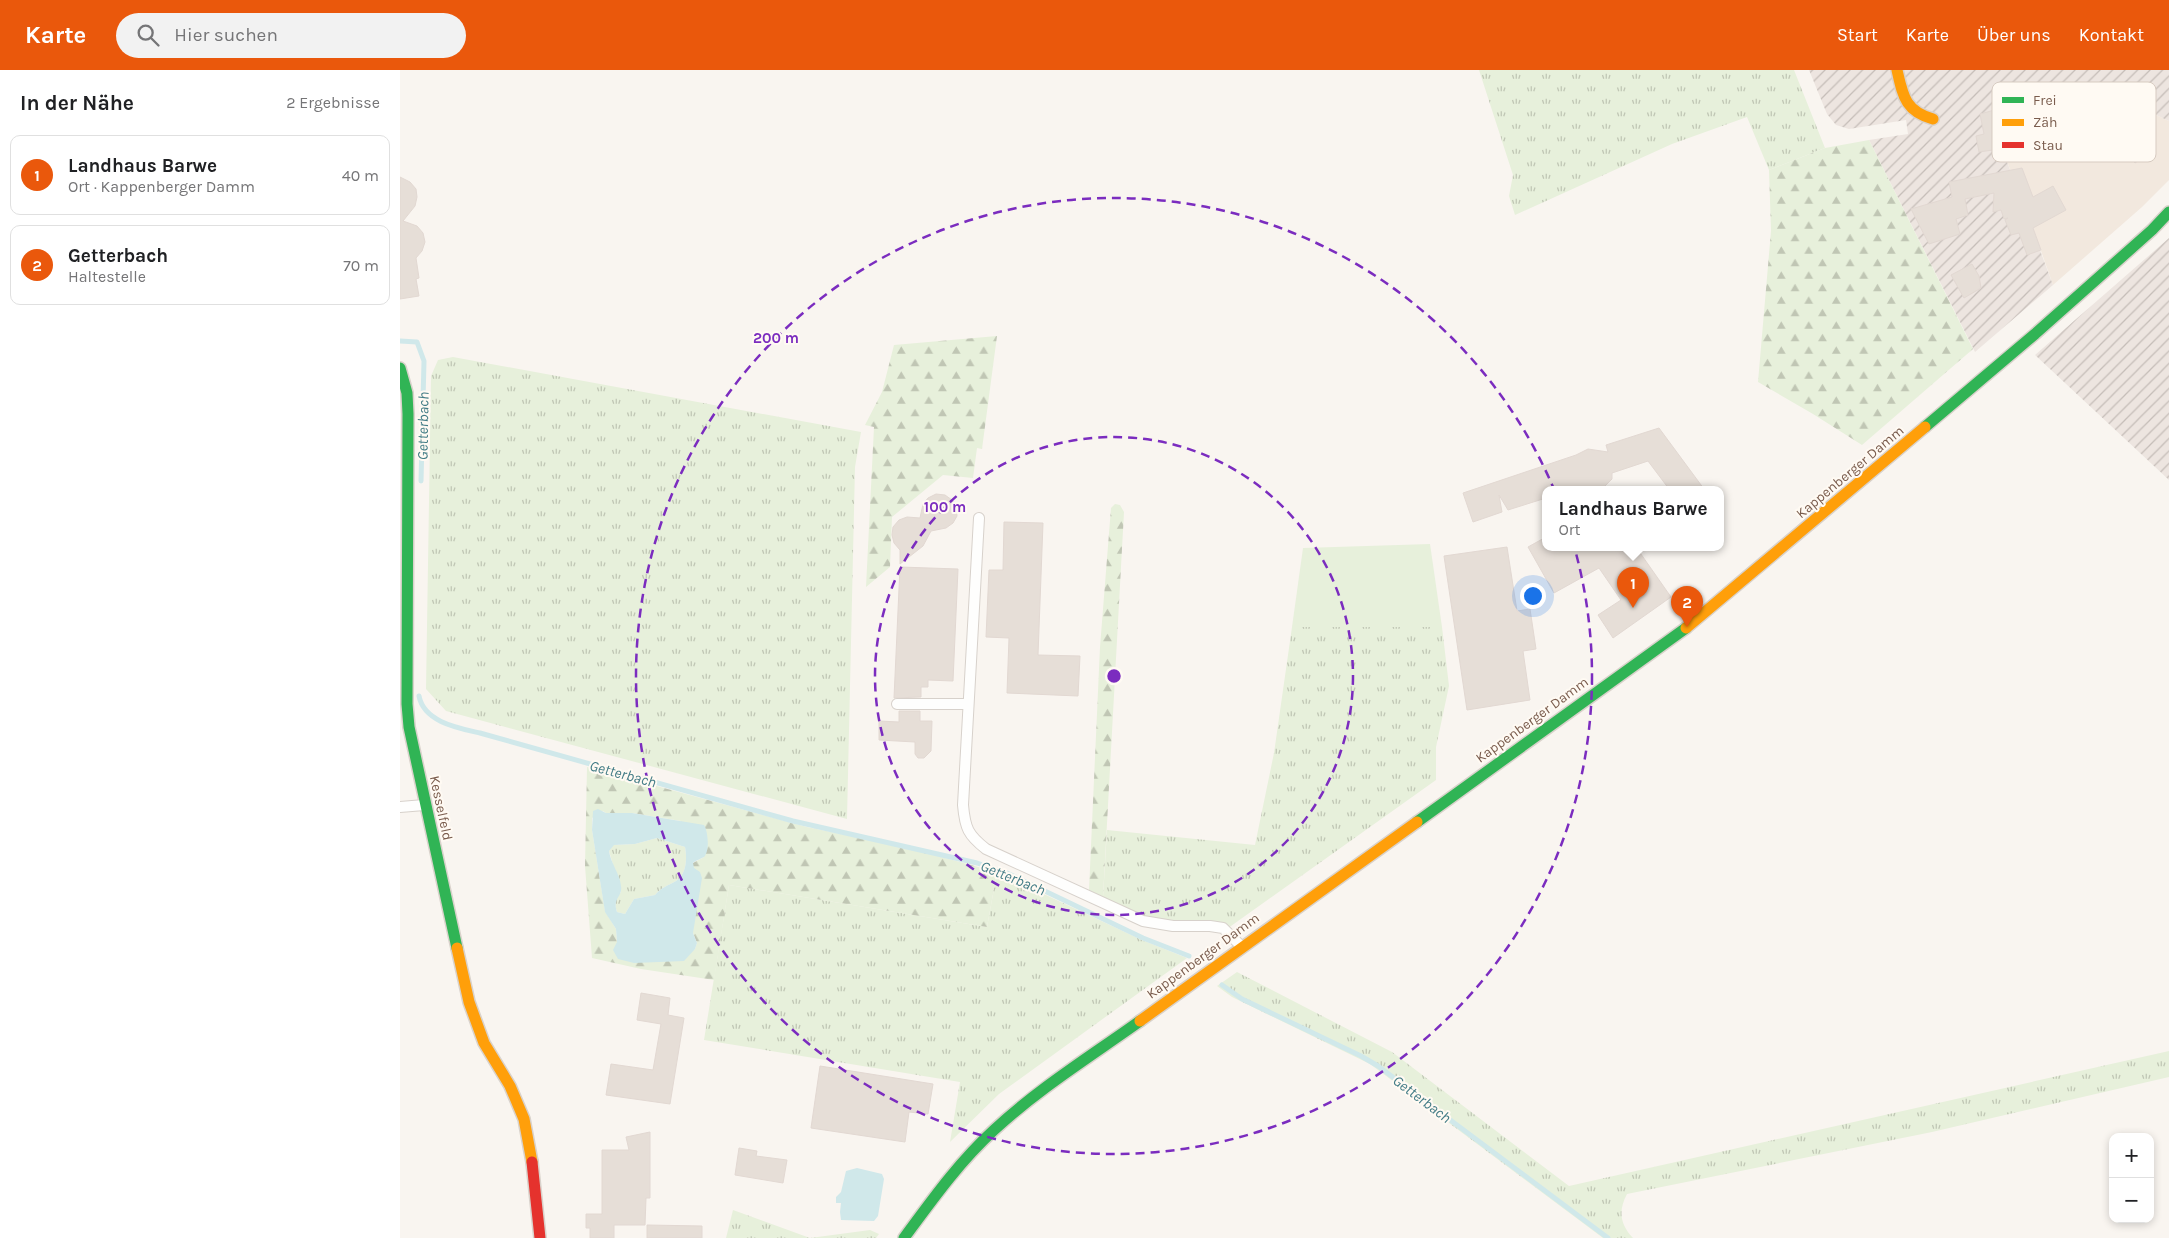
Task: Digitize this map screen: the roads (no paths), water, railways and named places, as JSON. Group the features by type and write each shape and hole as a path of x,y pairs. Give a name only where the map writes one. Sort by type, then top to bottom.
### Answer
{"main road":[{"path":"1896,70 1904,98 1918,115 1933,119"},
{"name":"Kappenberger Damm","path":"904,1238 955,1170 994,1130 1038,1094 1687,627 1832,508 2035,334 2152,230 2169,212"},
{"name":"Kesselfeld","path":"400,368 407,393 408,414 408,716 425,805 469,1002 476,1025 518,1101 524,1119 532,1161 540,1238"}],"lane":[{"path":"979,518 962,805 964,824 974,839 986,849 1143,921 1173,926 1223,928 1242,947"},
{"path":"897,704 968,704"},
{"path":"400,807 425,805"}],"water":[{"path":"598,809 606,813 632,813 704,825 708,846 706,854 693,863 694,868 700,872 702,878 693,933 697,943 695,949 684,961 634,963 618,959 613,950 617,942 616,929 605,912 592,830 593,811","holes":["657,838 685,847 685,866 680,878 662,888 655,895 634,899 625,914 617,912 616,904 621,893 621,886 609,851 614,845 635,844"]},
{"path":"857,1168 882,1174 884,1179 878,1216 874,1221 841,1220 841,1203 836,1203 836,1197 841,1192 846,1171"}],"waterway":[{"name":"Getterbach","path":"400,341 417,342 424,361 421,481"},
{"name":"Getterbach","path":"419,696 422,705 428,712 435,718 452,726 793,821 977,863 1007,873 1143,938 1189,956"},
{"name":"Getterbach","path":"1222,985 1242,999 1378,1066 1608,1238"}],"place":[{"name":"Landhaus Barwe","path":"1633,608"},
{"name":"Getterbach","path":"1687,627"}]}
